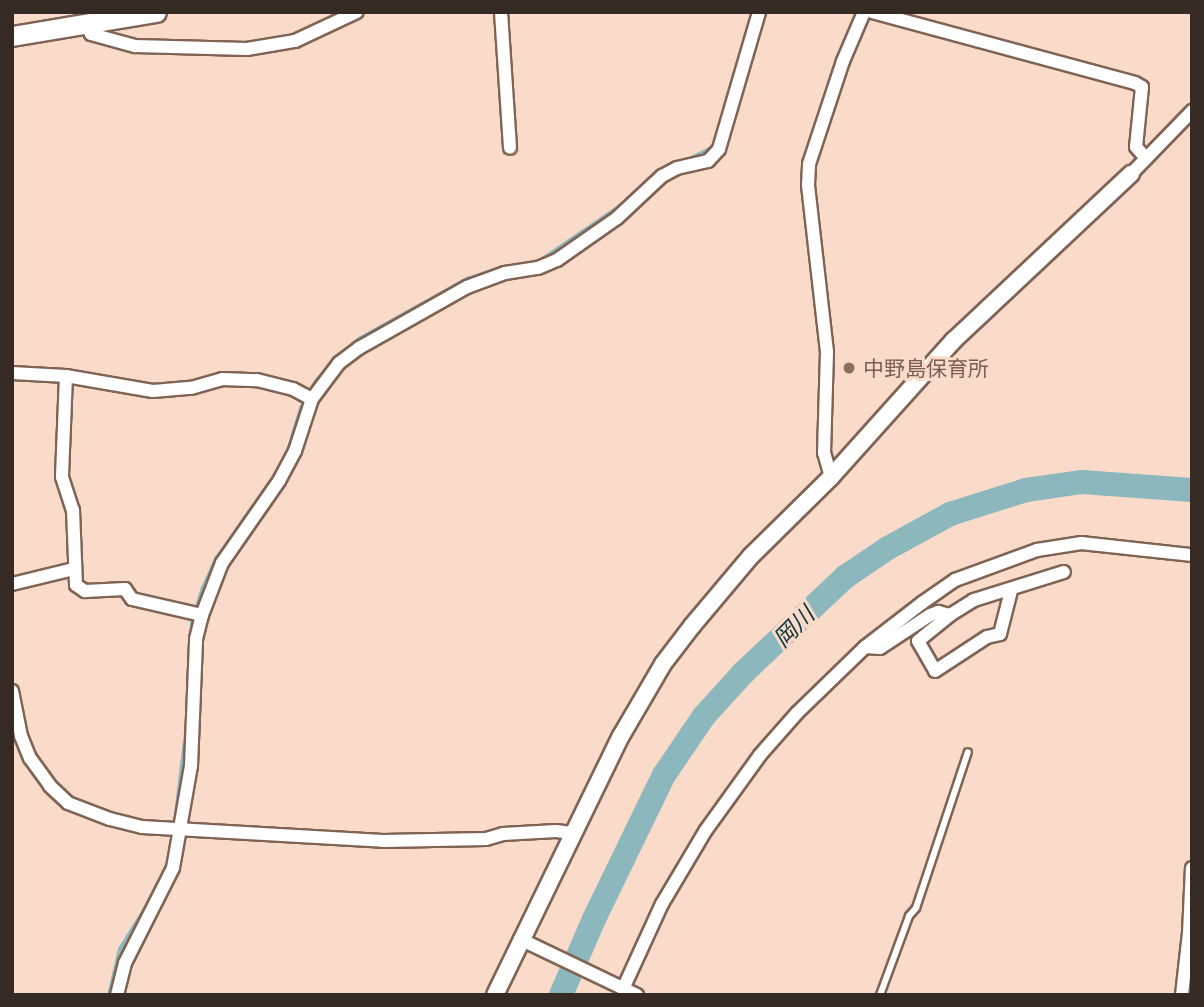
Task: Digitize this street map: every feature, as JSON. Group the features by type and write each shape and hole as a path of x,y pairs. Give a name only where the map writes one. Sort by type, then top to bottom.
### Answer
{"main road":[{"path":"12,36 87,26 146,13"}],"street":[{"path":"87,26 91,34 135,46 247,49 295,41 357,12"},
{"path":"500,12 510,148"},
{"path":"117,995 125,963 173,868 191,766 196,639 202,615 222,563 290,461 312,398 339,363 359,348 467,287 505,273 538,268 557,260 617,218 662,176 677,168 708,161 719,149 759,12"},
{"path":"831,477 824,453 827,352 808,185 809,164 839,72 864,12"},
{"path":"873,12 1136,83 1142,88 1136,147 1146,158"},
{"path":"495,995 621,736 663,664 751,556 831,477 953,341 1131,174 1192,111"},
{"path":"12,373 65,376 153,391 191,388 222,379 257,380 293,388 312,398"},
{"path":"65,376 62,477 73,510 76,585 85,590 125,589 132,599 202,615"},
{"path":"619,988 662,904 760,755 797,713 865,647 955,580 1037,550 1081,544 1192,555"},
{"path":"12,584 74,569"},
{"path":"1011,590 1000,634 987,637 935,671 918,641 950,615 974,600 996,591 1011,590 1030,580 1065,572"},
{"path":"865,647 880,648 930,615 950,615"},
{"path":"12,691 17,735 50,786 68,803 142,827 383,841 486,839 503,834 556,831 572,833"},
{"path":"1182,995 1189,933 1192,868"},
{"path":"520,939 637,995"}],"lane":[{"path":"880,995 909,916 916,908 968,752"}],"waterway":[{"path":"727,98 742,50"},
{"path":"687,160 714,147"},
{"path":"538,262 626,202"},
{"path":"286,457 301,408 316,381 335,359 359,339 467,279 505,267"},
{"path":"188,682 192,623 203,588 216,559 280,468"},
{"name":"岡川","path":"561,995 594,919 664,775 704,716 744,672 845,577 888,548 950,514 1026,490 1082,482 1192,490"},
{"path":"175,822 186,733"},
{"path":"109,995 120,949 151,899"}],"place":[{"name":"中野島保育所","path":"849,368"}]}
